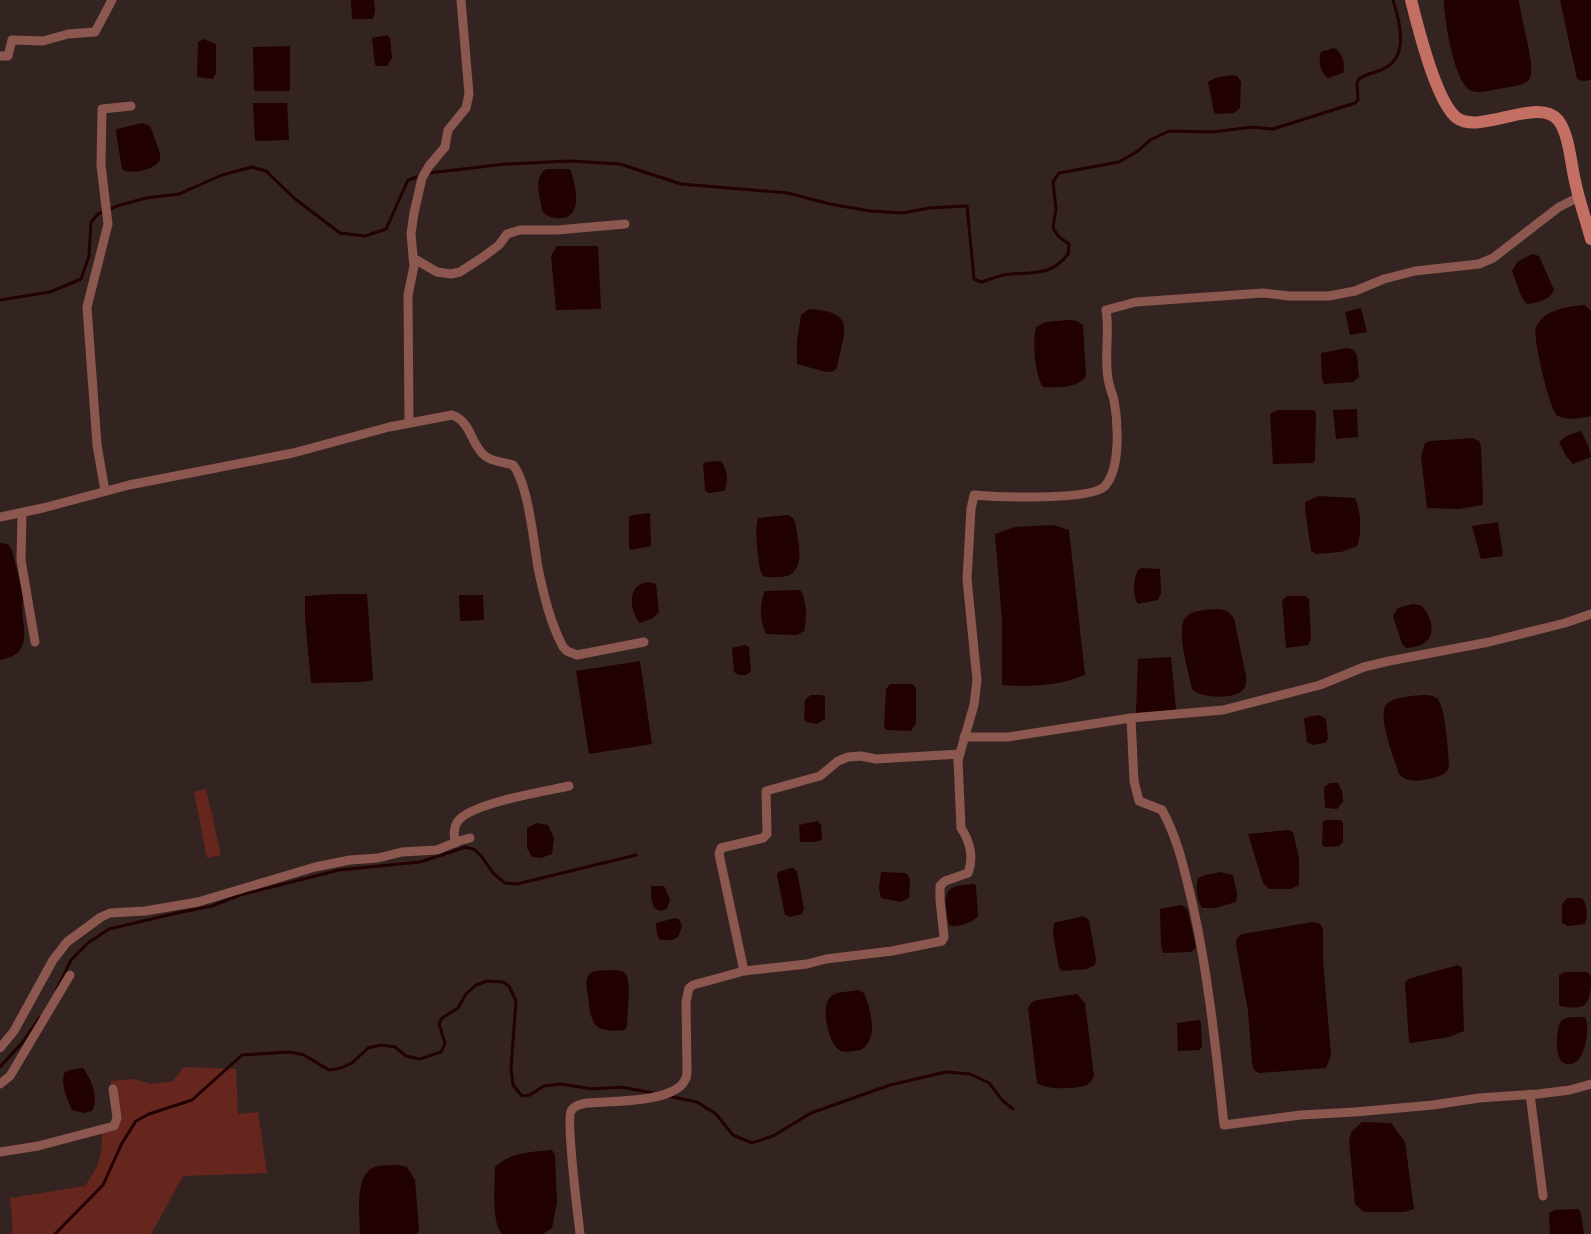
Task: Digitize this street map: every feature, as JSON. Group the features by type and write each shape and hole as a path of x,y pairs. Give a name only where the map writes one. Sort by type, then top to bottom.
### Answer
{"main road":[{"path":"1411,0 1441,98 1457,118 1475,122 1526,112 1551,114 1559,120 1591,238"}],"street":[{"path":"0,56 8,56 12,40 43,41 68,34 95,32 112,0"},
{"path":"409,422 408,295 413,258 411,234 422,178 445,147 448,130 466,108 469,94 462,0"},
{"path":"105,491 97,445 87,307 108,224 101,165 102,109 131,106"},
{"path":"580,1234 570,1115 572,1110 587,1102 644,1099 677,1089 685,1081 687,1071 686,995 689,988 744,972 892,951 942,941 944,938 940,886 945,881 968,873 971,865 967,836 961,828 958,760 974,705 977,680 968,579 970,509 974,495 1058,496 1096,491 1105,486 1115,459 1117,446 1114,400 1106,367 1108,320 1106,310 1136,302 1263,292 1289,296 1329,296 1355,291 1384,279 1414,271 1479,264 1493,258 1559,207 1579,197"},
{"path":"413,258 437,272 451,274 460,272 500,245 507,234 520,230 557,230 625,224"},
{"path":"0,517 105,491 319,447 409,422 456,416 466,423 476,446 484,454 516,468 527,506 546,606 557,635 567,651 577,655 644,642"},
{"path":"22,513 21,560 35,642"},
{"path":"964,737 1008,737 1131,718 1223,710 1320,685 1389,661 1489,642 1591,614"},
{"path":"1131,718 1134,781 1140,801 1162,810 1179,848 1187,881 1209,984 1224,1125 1301,1115 1422,1106 1479,1098 1570,1090 1591,1084"},
{"path":"744,972 720,854 721,848 763,838 767,834 766,791 820,776 838,761 848,758 861,756 876,759 960,754"},
{"path":"455,843 454,830 458,821 465,814 498,802 569,786"},
{"path":"0,1048 14,1031 53,960 67,942 101,917 198,902 315,867 350,860 378,858 402,852 437,850 470,838"},
{"path":"0,1084 10,1076 70,975"},
{"path":"0,1152 38,1146 114,1126 117,1118 113,1089"},
{"path":"1530,1094 1543,1196"}],"shaded area":[{"path":"351,0 374,0 373,19 352,19"},
{"path":"1444,0 1519,0 1531,63 1528,81 1484,92 1472,91 1466,86 1460,77 1451,50"},
{"path":"1560,0 1591,0 1591,80 1577,79"},
{"path":"387,35 390,38 392,58 387,66 375,65 372,38"},
{"path":"203,39 216,44 216,73 213,79 197,77 198,42"},
{"path":"290,46 290,91 254,91 253,47"},
{"path":"1334,48 1341,55 1344,70 1343,73 1328,78 1321,70 1320,55 1321,52"},
{"path":"1237,76 1241,82 1240,108 1234,113 1216,114 1208,82 1215,78"},
{"path":"253,103 287,103 289,140 255,141"},
{"path":"142,123 150,126 160,153 160,160 154,166 144,170 125,171 122,169 117,129"},
{"path":"546,169 569,169 571,171 576,190 576,201 574,210 568,216 553,218 542,210 538,182 542,172"},
{"path":"557,246 598,246 601,309 556,310 551,256"},
{"path":"1532,254 1539,256 1554,290 1546,299 1527,304 1522,298 1512,271 1517,262"},
{"path":"1585,305 1591,311 1591,416 1566,418 1558,416 1546,388 1539,358 1536,327 1539,321 1550,313"},
{"path":"1361,308 1367,332 1350,335 1345,312"},
{"path":"809,309 835,314 844,326 837,368 834,371 826,372 797,364 797,341 801,315"},
{"path":"1069,320 1083,325 1086,376 1072,385 1043,387 1035,358 1036,327 1046,322"},
{"path":"1347,348 1354,350 1357,356 1359,377 1353,382 1324,384 1321,353"},
{"path":"1357,409 1358,437 1336,439 1333,410"},
{"path":"1278,410 1314,410 1316,413 1315,460 1313,463 1273,464 1270,414"},
{"path":"1581,431 1591,457 1573,464 1559,442 1568,435"},
{"path":"1473,438 1479,441 1481,446 1482,505 1458,509 1427,508 1421,457 1425,443"},
{"path":"721,461 727,475 724,491 708,493 705,490 703,464"},
{"path":"1318,496 1355,498 1360,522 1357,546 1341,552 1316,554 1311,551 1305,502"},
{"path":"650,513 651,546 631,550 629,548 629,517"},
{"path":"788,515 795,522 799,547 798,563 790,575 763,576 760,570 757,544 758,518"},
{"path":"1498,522 1503,556 1481,559 1472,526"},
{"path":"1053,525 1069,530 1085,675 1044,685 1002,685 1002,620 995,534 1015,527"},
{"path":"0,543 8,544 12,550 24,599 22,607 24,643 20,650 12,656 0,660"},
{"path":"1142,568 1160,569 1161,593 1158,600 1138,604 1134,592 1134,581 1137,572"},
{"path":"649,582 656,584 659,612 653,618 640,623 633,610 633,593 639,585"},
{"path":"800,590 806,610 804,631 797,635 766,634 761,613 765,591"},
{"path":"367,594 373,680 311,683 305,596"},
{"path":"459,595 483,595 484,620 460,621"},
{"path":"1287,596 1306,596 1309,599 1311,639 1308,645 1286,648 1282,601"},
{"path":"1413,604 1422,606 1432,628 1428,640 1423,644 1406,648 1402,644 1393,616 1398,608"},
{"path":"1202,610 1227,611 1234,618 1246,685 1239,693 1217,697 1192,689 1183,650 1182,629 1183,621 1190,614"},
{"path":"745,645 749,647 751,671 746,675 739,675 734,672 732,648"},
{"path":"1171,657 1176,710 1136,713 1138,659"},
{"path":"640,661 652,744 589,754 576,671"},
{"path":"890,684 913,684 916,688 916,723 911,731 886,730 884,726 886,689"},
{"path":"811,695 825,697 825,719 817,724 806,722 804,719 805,700"},
{"path":"1422,695 1432,696 1439,701 1446,732 1449,765 1444,774 1414,781 1403,778 1399,774 1385,729 1384,711 1386,705 1393,700"},
{"path":"1319,715 1326,719 1328,739 1325,743 1312,745 1307,742 1304,719"},
{"path":"1330,783 1338,783 1342,791 1343,802 1337,809 1325,808 1324,787"},
{"path":"206,789 221,855 207,858 194,792"},
{"path":"1341,820 1343,823 1343,842 1339,846 1325,847 1322,845 1323,821"},
{"path":"818,821 821,825 822,840 800,842 799,825"},
{"path":"537,823 548,825 554,838 552,854 541,858 532,857 527,848 527,828"},
{"path":"1289,830 1293,832 1299,858 1299,885 1291,889 1269,889 1263,883 1248,834"},
{"path":"794,868 797,872 804,909 802,914 790,917 785,915 777,875 778,872"},
{"path":"881,872 906,873 910,879 909,898 900,902 881,898 879,888"},
{"path":"1221,872 1233,875 1237,894 1236,902 1215,908 1202,908 1197,893 1198,878"},
{"path":"974,884 978,916 965,924 950,926 946,907 947,894 956,886"},
{"path":"651,886 664,886 670,899 667,909 660,911 654,908"},
{"path":"1567,898 1584,900 1585,924 1568,926 1562,923 1562,904"},
{"path":"1181,905 1187,908 1196,947 1191,952 1163,953 1160,909"},
{"path":"1083,916 1089,920 1095,965 1087,969 1062,971 1059,968 1053,934 1054,923"},
{"path":"679,919 682,926 678,937 672,940 660,940 656,923"},
{"path":"1313,922 1320,924 1323,929 1323,960 1331,1055 1326,1068 1259,1073 1254,1070 1252,1064 1248,1011 1236,945 1237,938 1242,934"},
{"path":"1458,965 1462,968 1464,1031 1449,1037 1411,1043 1405,983 1408,979"},
{"path":"595,971 622,971 627,977 629,998 625,1030 614,1031 600,1028 591,1014 586,986 588,976"},
{"path":"1565,972 1587,972 1591,976 1590,996 1583,1006 1571,1008 1559,1005 1559,975"},
{"path":"858,990 864,993 869,1007 872,1031 867,1045 861,1050 843,1051 834,1045 831,1039 826,1007 834,994"},
{"path":"1077,994 1085,1003 1094,1076 1092,1081 1079,1087 1060,1088 1041,1085 1037,1083 1028,1008 1037,1000"},
{"path":"1585,1017 1587,1039 1585,1048 1577,1061 1571,1064 1564,1063 1557,1049 1560,1023 1567,1018"},
{"path":"1199,1020 1202,1047 1199,1050 1178,1051 1177,1023"},
{"path":"184,1067 236,1069 238,1114 258,1112 267,1173 183,1176 151,1234 10,1234 13,1230 10,1198 85,1186 90,1179 99,1161 102,1133 114,1121 111,1081 133,1079 153,1084 173,1081"},
{"path":"83,1068 95,1095 92,1111 84,1113 72,1110 63,1083 64,1073"},
{"path":"1362,1122 1391,1123 1405,1142 1414,1209 1404,1212 1364,1212 1355,1204 1349,1140 1352,1131"},
{"path":"552,1150 555,1155 557,1202 552,1228 543,1234 502,1234 495,1212 495,1167 507,1158 529,1152"},
{"path":"378,1166 407,1167 415,1180 419,1230 417,1234 360,1234 359,1205 361,1184 365,1176 370,1169"},
{"path":"1578,1209 1581,1213 1584,1234 1550,1234 1549,1213 1555,1210"}],"waterway":[{"path":"429,173 506,164 570,161 620,164 681,184 788,193 870,211 902,213 929,208 967,206 974,279 981,282 1003,275 1039,272 1054,267 1068,254 1069,244 1059,237 1053,228 1056,209 1053,182 1059,173 1119,162 1138,151 1150,140 1169,131 1212,132 1253,127 1273,129 1355,103 1358,100 1357,83 1359,79 1393,62 1400,47 1400,28 1393,0"},
{"path":"0,300 50,292 81,279 89,256 91,222 98,214 117,206 146,198 179,194 222,175 252,167 266,171 294,198 340,233 365,236 386,229 408,180 420,176"},
{"path":"57,989 71,960 88,943 109,929 212,906 240,895 339,870 420,862 466,847 475,850 493,873 505,883 517,884 636,855"},
{"path":"55,1234 103,1185 122,1143 136,1121 149,1114 192,1100 242,1055 290,1052 304,1055 329,1070 352,1063 368,1048 381,1045 395,1047 406,1056 420,1059 441,1052 445,1043 439,1024 442,1018 458,1008 466,994 476,985 487,981 503,982 509,986 516,1001 511,1068 513,1085 522,1096 530,1095 544,1086 561,1084 592,1089 621,1087 653,1093"},
{"path":"0,1067 22,1043 40,1017"},
{"path":"668,1096 697,1102 716,1114 733,1135 752,1143 773,1136 811,1113 890,1085 946,1072 970,1074 989,1083 1002,1100 1013,1109"}]}
